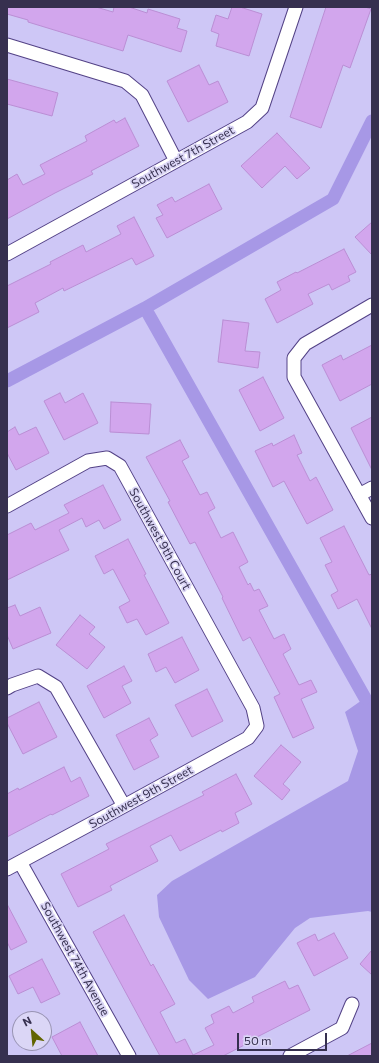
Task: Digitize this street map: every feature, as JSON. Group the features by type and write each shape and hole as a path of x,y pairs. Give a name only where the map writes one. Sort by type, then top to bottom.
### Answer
{"street":[{"name":"Southwest 7th Street","path":"7,254 247,122 262,108 296,7"},
{"path":"7,45 124,81 142,95 176,161"},
{"path":"372,305 305,344 294,358 294,377 372,518"},
{"name":"Southwest 9th Court","path":"7,506 88,461 107,458 120,466 252,708 257,726"},
{"path":"359,495 372,488"},
{"path":"7,688 38,676 56,687 124,806"},
{"name":"Southwest 9th Street","path":"7,869 248,738 257,726"},
{"name":"Southwest 74th Avenue","path":"20,862 129,1056"},
{"path":"290,1056 342,1028 352,1004"}],"shaded area":[{"path":"365,698 372,700 372,912 368,911 310,918 295,928 255,977 208,999 189,980 159,917 157,895 172,881 348,781 358,751 345,712"}],"building":[{"path":"7,7 96,7 113,12 114,7 129,7 147,13 148,9 180,19 177,28 187,31 181,52 128,35 123,51 28,22 28,20 7,14"},
{"path":"232,7 240,7 262,14 249,56 216,46 219,34 211,31 216,15 228,19"},
{"path":"326,7 365,7 371,9 350,68 343,65 321,128 290,117"},
{"path":"199,65 209,85 218,81 228,102 188,122 167,81"},
{"path":"7,79 58,93 52,116 7,104"},
{"path":"125,118 139,146 91,171 93,174 7,219 7,180 17,174 23,185 45,174 40,165 87,141 85,136 114,120 116,123"},
{"path":"277,133 310,168 297,179 285,166 262,188 241,166"},
{"path":"209,184 222,209 167,238 156,218 163,215 157,205 172,197 175,202"},
{"path":"134,217 154,256 136,265 132,258 64,291 63,288 35,303 39,312 7,328 7,286 51,264 50,262 83,245 86,252 121,234 117,226"},
{"path":"372,222 372,255 355,237"},
{"path":"344,249 356,272 348,276 350,281 332,290 329,284 308,294 313,304 277,323 265,299 281,290 277,282"},
{"path":"223,320 249,323 245,351 260,352 258,368 218,362"},
{"path":"372,345 372,384 340,401 322,365 341,355 343,360"},
{"path":"263,377 284,418 260,431 239,390"},
{"path":"60,393 65,403 83,393 98,423 64,440 44,401"},
{"path":"111,402 151,404 149,434 110,432"},
{"path":"372,417 372,470 351,428"},
{"path":"15,427 19,435 36,427 49,453 16,470 7,453 7,432"},
{"path":"294,435 302,453 297,455 310,481 316,477 333,510 307,524 284,481 273,487 255,451 272,443 273,446"},
{"path":"180,440 189,457 182,461 200,495 207,492 215,508 208,512 221,538 233,532 248,562 239,567 248,585 250,583 254,591 259,589 268,606 259,610 274,639 284,634 291,649 283,654 299,685 311,680 317,692 301,699 314,728 293,738 274,697 280,694 250,637 243,641 195,542 190,544 168,502 170,501 146,457"},
{"path":"103,485 121,520 104,529 99,520 86,527 82,518 59,530 69,550 7,580 7,535 31,523 35,530 69,513 64,505"},
{"path":"344,526 369,575 372,574 372,629 357,599 338,609 331,595 338,591 325,565 332,562 320,538"},
{"path":"128,539 146,574 144,575 169,623 146,635 137,619 127,623 119,607 130,601 113,569 104,574 95,556"},
{"path":"15,605 20,616 40,607 51,633 13,649 7,635 7,608"},
{"path":"80,615 95,627 89,634 105,647 87,669 56,645"},
{"path":"182,637 199,670 175,683 166,667 156,672 148,654"},
{"path":"124,666 132,681 122,686 131,703 104,718 87,686"},
{"path":"207,689 223,721 192,737 175,705"},
{"path":"39,702 57,737 23,754 7,723 7,718"},
{"path":"149,718 158,735 150,740 159,757 134,770 116,735"},
{"path":"281,745 301,762 283,784 290,790 282,800 254,776"},
{"path":"64,767 71,782 80,777 89,796 7,837 7,794 18,788 19,790"},
{"path":"236,774 252,804 235,813 239,823 222,832 221,830 180,851 171,835 150,846 158,861 110,886 112,890 78,907 61,874 109,849 106,844 204,795 202,792"},
{"path":"7,904 27,942 11,950 7,942"},
{"path":"124,915 151,966 153,964 175,1004 160,1012 176,1043 185,1039 193,1055 214,1045 205,1028 214,1023 211,1015 229,1006 233,1013 254,1002 252,997 285,981 289,989 298,985 310,1010 223,1056 160,1056 93,932"},
{"path":"334,933 348,958 314,976 297,943 315,934 318,941"},
{"path":"372,950 372,975 360,964"},
{"path":"42,959 60,994 41,1003 33,987 18,994 9,976"},
{"path":"80,1022 98,1056 62,1056 52,1037"},
{"path":"372,1043 372,1056 347,1056"}],"waterway":[{"path":"365,698 145,308 333,199 372,121"},
{"path":"7,381 145,308"}]}
